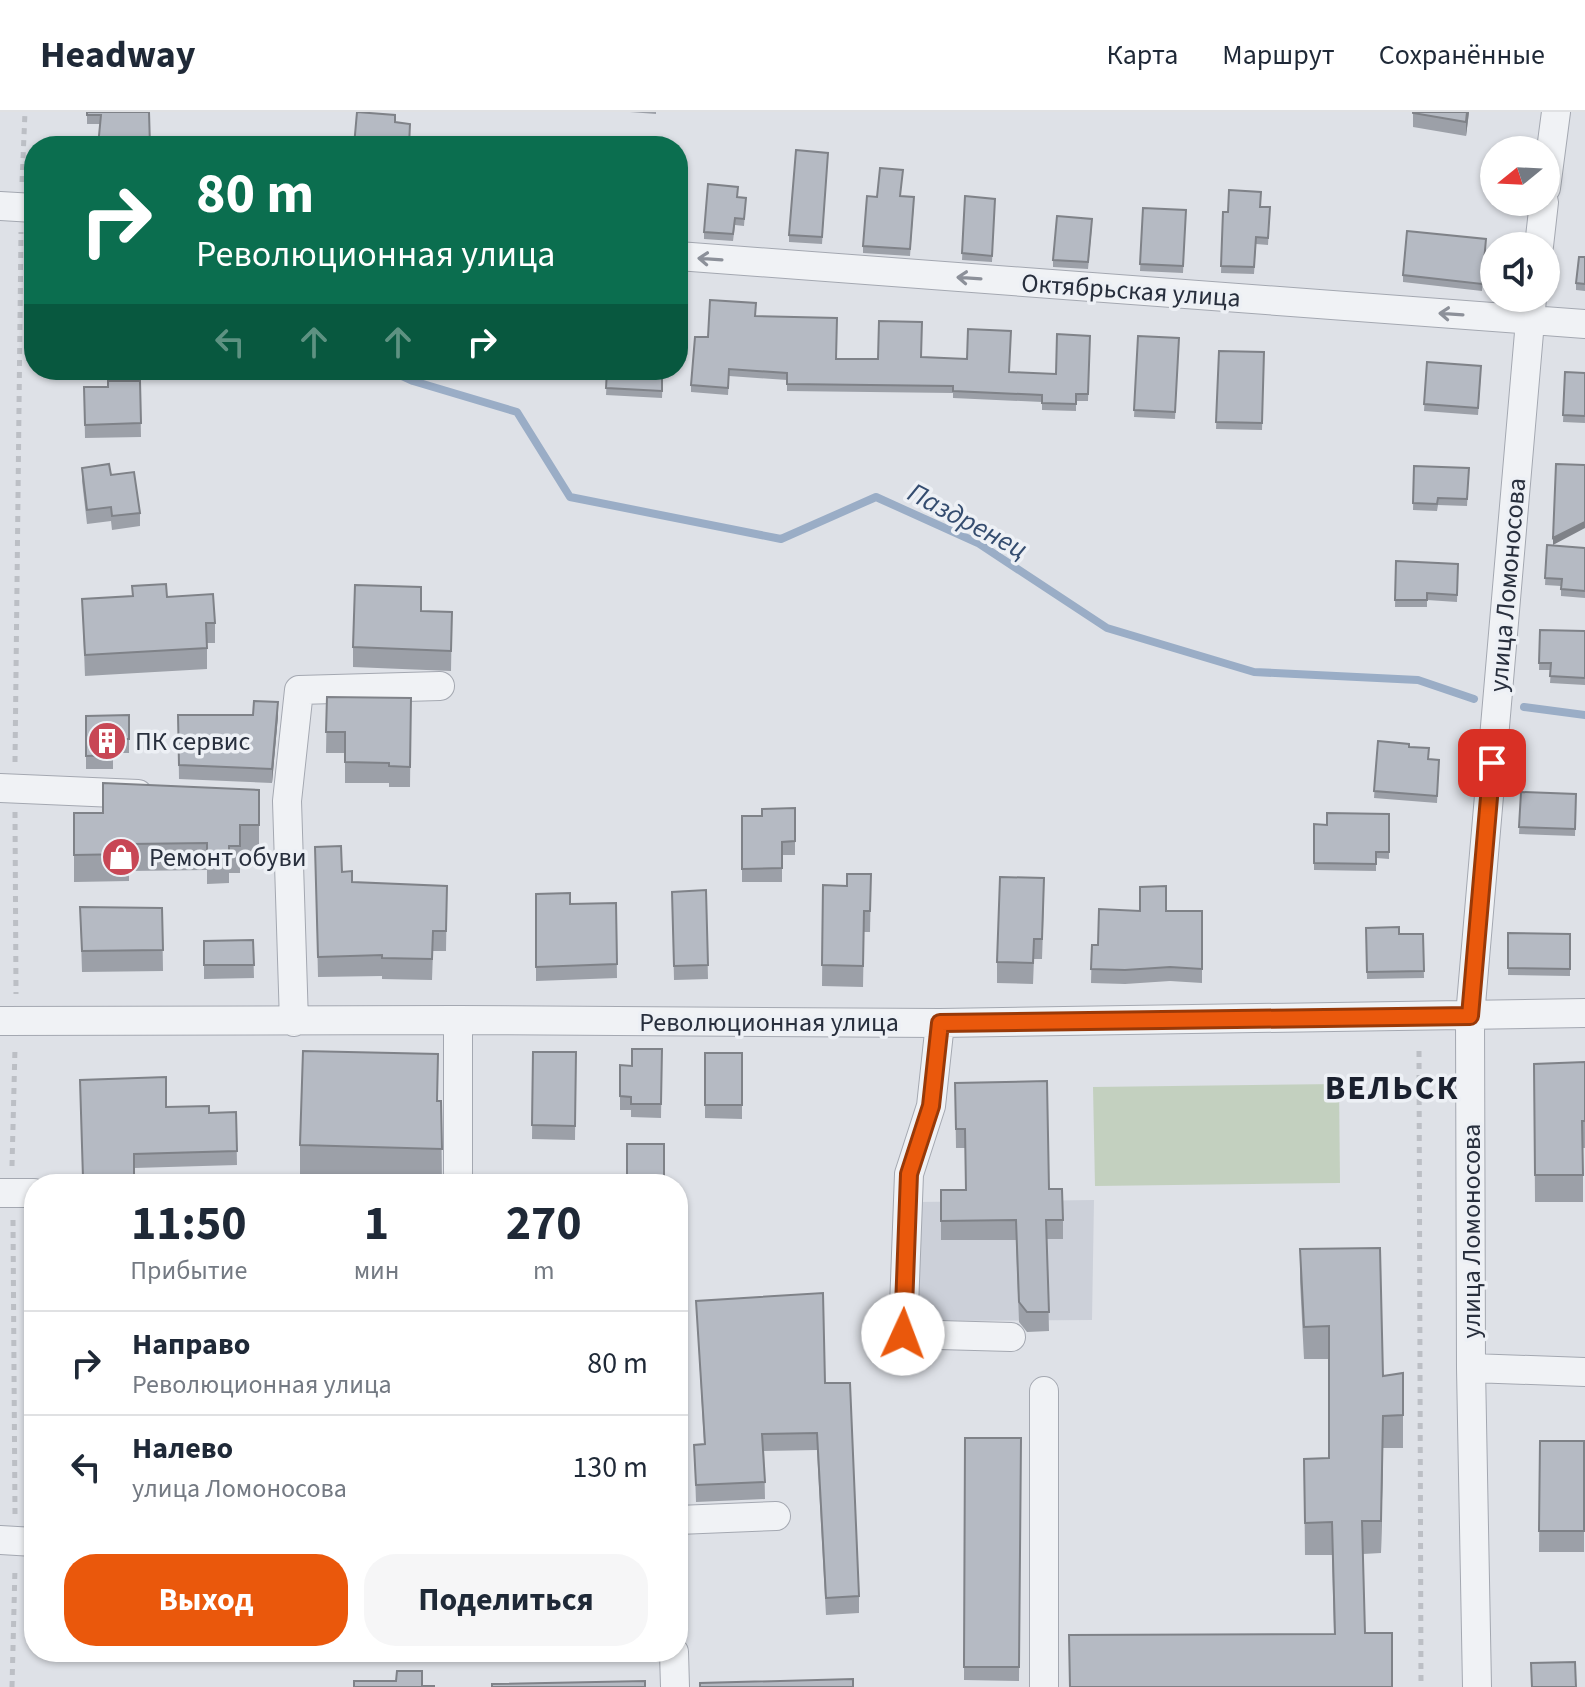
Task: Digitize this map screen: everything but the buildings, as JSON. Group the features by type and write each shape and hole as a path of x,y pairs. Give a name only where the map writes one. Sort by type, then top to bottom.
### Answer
{"street":[{"path":"1553,136 1556,112"},
{"name":"Октябрьская улица","path":"688,257 1480,306"},
{"name":"улица Ломоносова","path":"1477,1687 1471,1368 1470,1016 1531,312"},
{"name":"Октябрьская улица","path":"1542,312 1585,324"},
{"path":"294,1022 287,801 299,690 440,686"},
{"path":"7,788 166,795"},
{"path":"256,799 287,801"},
{"name":"Революционная улица","path":"8,1022 458,1020 940,1023 1585,1013"},
{"path":"458,1020 458,1174"},
{"path":"940,1023 931,1106 909,1174 903,1334 1011,1337"},
{"path":"1471,1368 1585,1372"},
{"path":"1044,1391 1044,1687"},
{"path":"688,1520 776,1516"},
{"path":"674,1662 675,1687"}],"path":[{"path":"12,1687 17,1541 16,1193 8,1022 7,788 18,207 25,112"},
{"path":"1419,1051 1421,1687"}],"shaded area":[{"path":"1094,1200 1092,1320 918,1321 918,1202"}],"green space":[{"path":"1339,1084 1340,1183 1095,1186 1093,1087"}],"waterway":[{"name":"Паздренец","path":"411,380 517,412 570,497 781,539 876,497 978,543 1107,628 1254,672 1418,680 1474,699"},
{"name":"Паздренец","path":"1524,707 1585,715"}],"place":[{"name":"ПК сервис","path":"107,741"},
{"name":"Ремонт обуви","path":"121,857"}],"district":[{"name":"ВЕЛЬСК","path":"1392,1087"}],"route":[{"path":"903,1334 909,1174 931,1106 940,1023 1470,1016 1492,763"}]}
